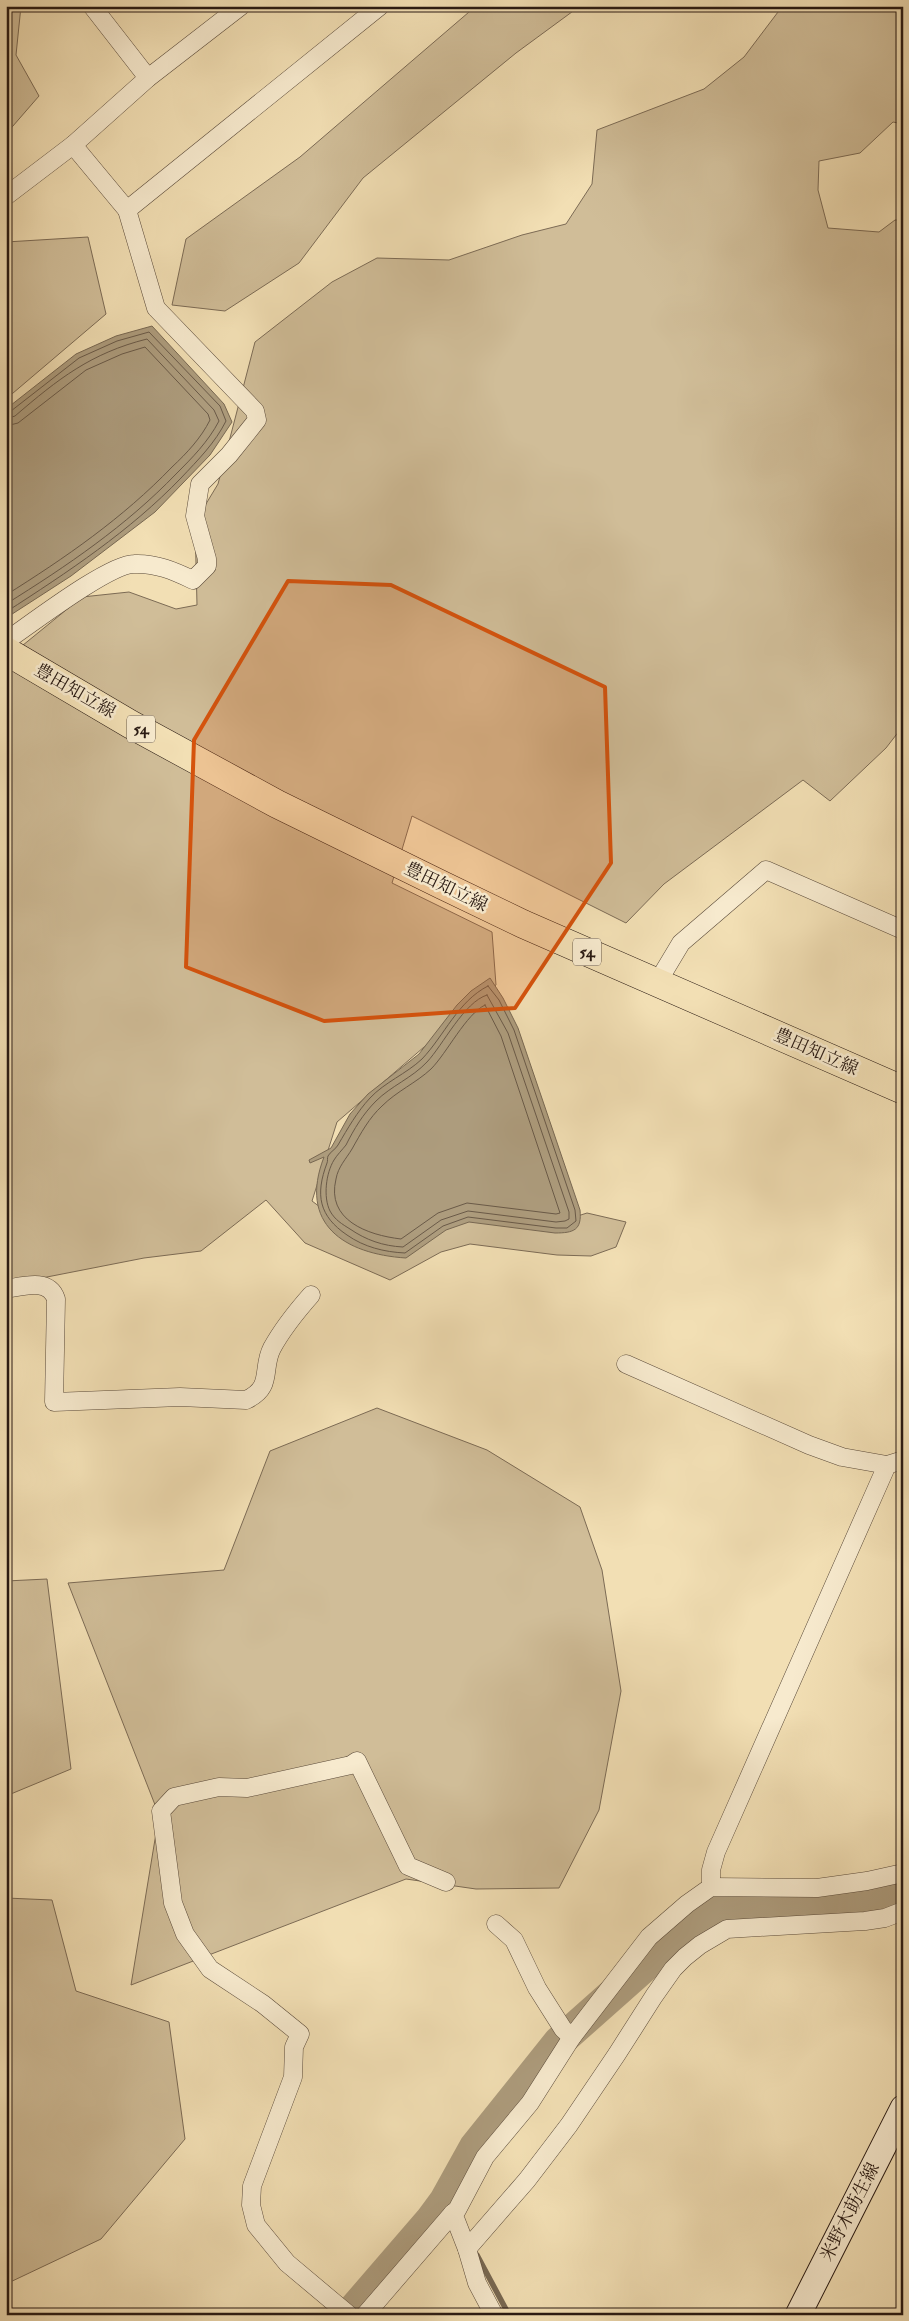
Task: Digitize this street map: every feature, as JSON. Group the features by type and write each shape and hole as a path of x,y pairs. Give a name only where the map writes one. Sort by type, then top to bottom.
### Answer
{"main road":[{"name":"豊田知立線","path":"6,651 130,724 277,804 523,924 903,1090"},
{"name":"米野木莇生線","path":"798,2315 903,2108"}],"street":[{"path":"92,6 148,78"},
{"path":"6,196 73,145 148,78 241,6"},
{"path":"127,210 372,9"},
{"path":"6,641 111,570 132,564 151,564 167,568 193,580 206,566 207,559 194,516 200,484 229,455 257,420 254,411 156,308 127,210 73,145"},
{"path":"657,983 681,943 766,870 903,930"},
{"path":"6,1289 36,1285 47,1287 53,1291 56,1299 54,1402 180,1397 246,1400 254,1396 263,1386 270,1351 284,1325 311,1295"},
{"path":"626,1364 809,1445 842,1457 895,1463 716,1852 711,1870 711,1887"},
{"path":"349,2315 287,2263 256,2224 251,2205 252,2186 293,2077 294,2048 300,2034 262,2004 210,1969 185,1934 173,1902 161,1811 174,1797 218,1787 247,1788 289,1780 350,1765 357,1761 408,1866 446,1882"},
{"path":"365,2315 453,2212 457,2210 484,2157 530,2103 572,2037 649,1937 687,1904 711,1887 817,1888 867,1882 903,1872"},
{"path":"467,2249 527,2180 569,2125 673,1970 700,1945 727,1929 865,1921 885,1918 903,1911"},
{"path":"496,1924 514,1940 537,1988 563,2030 572,2037"},
{"path":"453,2212 477,2283 494,2315"}],"highlighted area":[{"path":"288,581 391,585 605,687 611,863 515,1008 324,1021 186,967 194,740"}],"shaded area":[{"path":"6,6 21,6 16,55 39,96 6,134"},
{"path":"476,6 580,6 516,53 363,178 299,263 225,311 172,305 186,239 300,157"},
{"path":"773,6 903,6 903,124 893,122 860,153 819,161 818,190 828,228 879,232 895,220 903,220 903,726 886,748 830,801 803,780 664,884 626,923 412,816 392,883 492,932 496,985 337,1122 312,1201 356,1234 430,1226 517,1209 559,1222 587,1213 626,1222 616,1247 591,1256 557,1255 470,1244 441,1252 390,1280 305,1243 266,1200 201,1251 144,1258 6,1285 6,656 17,650 82,597 129,592 176,609 197,605 195,522 218,484 255,342 332,282 377,258 449,260 522,235 566,224 592,184 597,130 704,89 744,57 778,12"},
{"path":"88,237 106,314 6,399 6,242"},
{"path":"377,1408 487,1450 580,1507 602,1570 621,1691 599,1810 559,1888 476,1889 406,1879 131,1985 159,1815 68,1583 224,1570 270,1451"},
{"path":"47,1579 71,1769 6,1796 6,1581"},
{"path":"6,1898 52,1900 76,1991 169,2022 185,2139 101,2239 6,2284"}],"water":[{"path":"152,326 224,404 232,422 210,455 155,512 71,576 6,618 6,409 76,354 116,336"},
{"path":"490,978 503,998 518,1028 580,1210 578,1226 572,1231 555,1233 469,1222 446,1230 406,1258 363,1250 346,1242 332,1231 322,1217 317,1200 318,1180 324,1157 310,1163 309,1160 331,1148 350,1114 368,1094 419,1054 457,1005 471,991"}],"waterway":[{"path":"349,2315 431,2220 445,2201 475,2147 559,2042 701,1916 733,1905 797,1904 844,1900 903,1888"},
{"path":"460,2172 463,2190"},
{"path":"477,2255 509,2315"}]}
